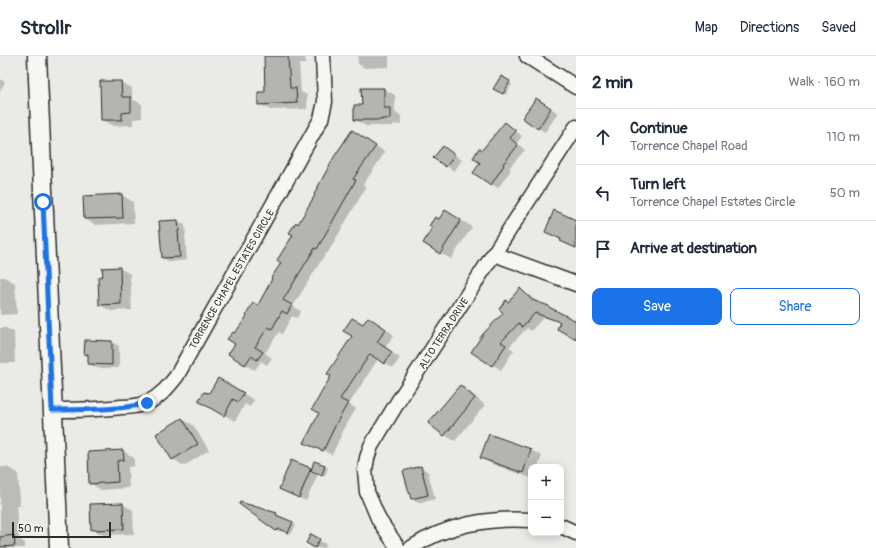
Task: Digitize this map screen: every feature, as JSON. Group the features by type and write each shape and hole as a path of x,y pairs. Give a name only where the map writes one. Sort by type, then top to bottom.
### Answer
{"street":[{"path":"37,56 59,548"},
{"name":"TORRENCE CHAPEL ESTATES CIRCLE","path":"52,410 103,409 136,406 147,403 155,398 172,382 321,118 325,102 323,56"},
{"path":"527,56 576,87"},
{"name":"ALTO TERRA DRIVE","path":"398,548 379,520 367,492 365,470 369,452 374,440 576,127"},
{"path":"494,254 576,284"},
{"path":"411,548 431,537 474,523 496,520 528,520"},
{"path":"564,527 576,533"}],"building":[{"path":"264,56 288,56 290,88 296,88 297,103 258,105 258,92 265,92"},
{"path":"501,76 510,81 503,94 493,89"},
{"path":"100,81 121,81 122,97 131,97 131,112 122,113 122,120 101,120"},
{"path":"361,88 384,88 384,108 390,108 390,119 354,120 354,105 362,105"},
{"path":"536,98 551,108 538,129 522,118"},
{"path":"505,122 516,131 510,138 518,145 503,164 504,165 491,185 473,173 480,163 473,158 479,148 482,150"},
{"path":"352,130 376,146 353,179 356,180 317,249 315,248 283,300 292,305 287,314 282,311 272,329 268,327 255,347 263,352 257,360 251,356 245,365 228,354 235,344 227,339 233,332 235,333 247,316 246,315 253,303 258,305 272,279 271,278 281,263 277,260 293,235 289,233 296,222 298,224 315,195 314,194 334,157"},
{"path":"443,146 455,155 446,167 433,158"},
{"path":"122,194 123,218 84,219 83,196"},
{"path":"445,210 461,220 440,254 423,243 432,228 429,226 435,217 439,219"},
{"path":"554,210 576,220 576,248 545,232"},
{"path":"178,220 180,257 162,258 159,221"},
{"path":"120,267 121,304 99,305 98,277 103,276 102,268"},
{"path":"520,288 532,300 549,306 576,321 576,339 557,329 560,322 535,313 522,327 519,323 501,342 506,345 492,366 471,352 483,334 503,313 499,309 506,300 508,302"},
{"path":"368,317 386,329 377,342 392,352 384,364 370,354 340,399 348,403 323,451 304,443 319,413 312,409 331,376 327,374 352,336 343,331 352,318 363,324"},
{"path":"85,340 112,341 112,365 88,364 88,354 84,355"},
{"path":"218,378 244,393 238,402 233,399 224,416 198,401 204,392 209,393"},
{"path":"460,385 475,398 444,436 428,423"},
{"path":"182,418 198,444 172,460 156,434"},
{"path":"489,434 531,449 523,473 480,458"},
{"path":"123,450 124,460 117,461 118,482 89,484 88,452"},
{"path":"291,460 311,468 299,498 279,489"},
{"path":"314,461 325,465 322,475 311,471"},
{"path":"421,466 428,495 411,499 403,471"},
{"path":"240,502 277,513 276,515 293,522 288,533 279,529 276,531 239,504"},
{"path":"123,503 124,529 91,530 90,504"},
{"path":"311,534 320,539 315,548 306,543"},
{"path":"14,535 15,546 0,547 0,537"}],"route":[{"path":"43,202 52,410 103,409 136,406 147,403"}]}
